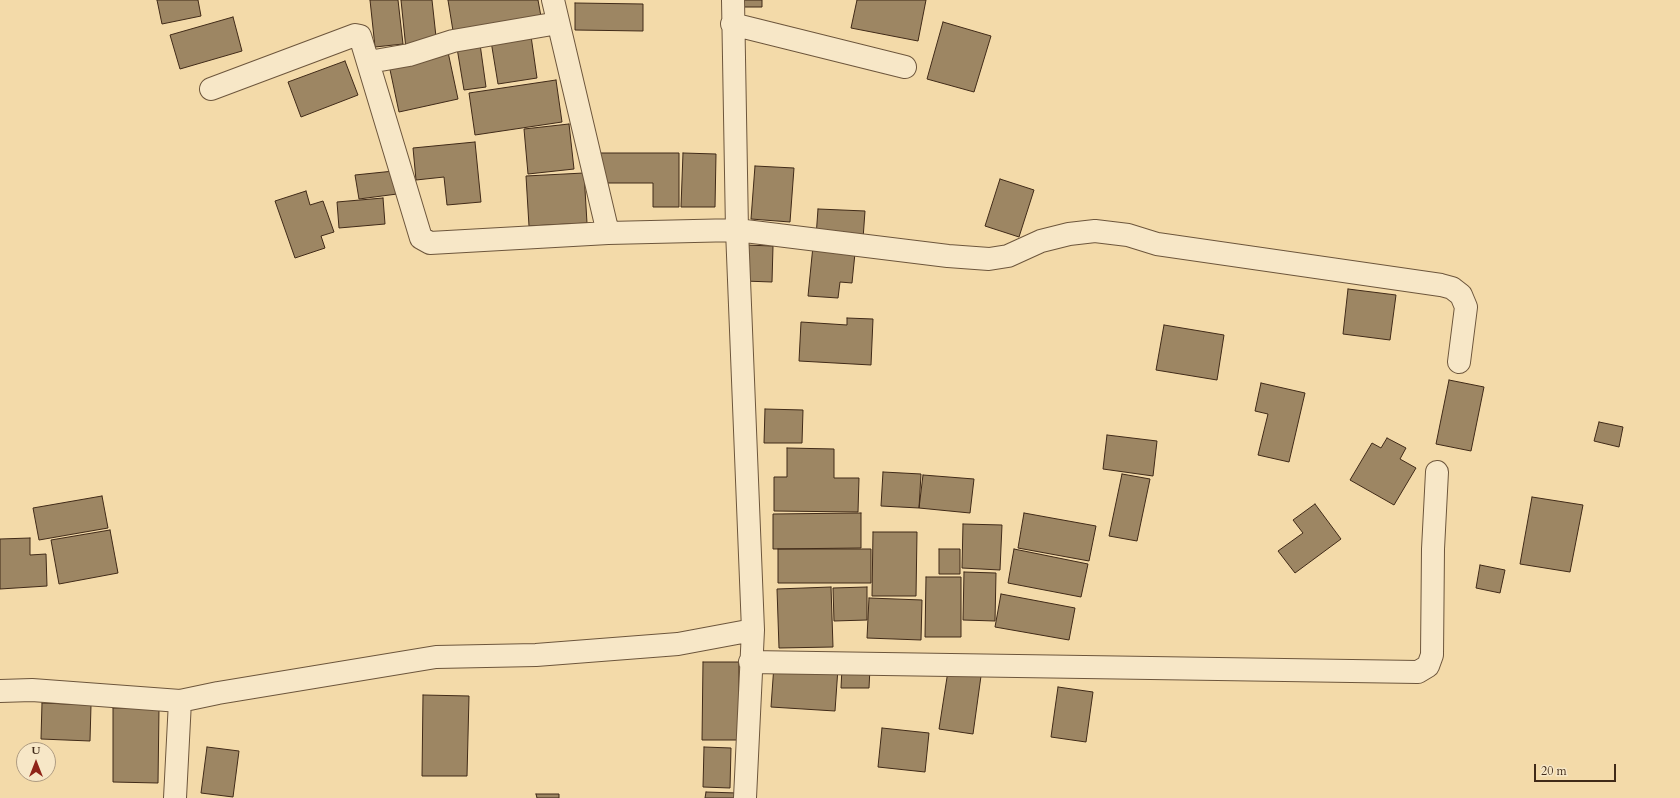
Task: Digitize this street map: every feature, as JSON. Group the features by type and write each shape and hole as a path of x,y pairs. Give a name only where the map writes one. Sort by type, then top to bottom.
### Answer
{"street":[{"path":"553,0 608,233"},
{"path":"733,0 732,24 737,230 752,630 745,798"},
{"path":"369,62 409,55 453,42 558,23"},
{"path":"732,24 905,66"},
{"path":"212,89 356,35 360,36 421,238 425,242 430,243 608,233 737,230 948,256 989,259 1008,256 1041,241 1069,234 1095,231 1128,234 1157,244 1441,285 1452,288 1461,295 1466,307 1460,362"},
{"path":"750,662 1418,672 1428,666 1432,655 1433,549 1437,472"},
{"path":"0,692 32,690 180,701 218,693 436,658 536,655 670,644 752,630"},
{"path":"175,798 180,701"}],"building":[{"path":"157,0 198,0 201,16 162,24"},
{"path":"370,0 398,0 403,44 375,47"},
{"path":"401,0 432,0 437,46 406,49"},
{"path":"448,0 538,0 542,22 454,37"},
{"path":"738,0 762,0 762,7 738,7"},
{"path":"857,0 926,0 918,41 851,28"},
{"path":"575,3 643,4 643,31 575,30"},
{"path":"233,17 242,51 180,69 170,35"},
{"path":"943,22 991,36 974,92 927,79"},
{"path":"530,29 537,78 498,84 490,35"},
{"path":"480,44 486,87 464,90 457,48"},
{"path":"448,52 458,99 399,112 389,65"},
{"path":"345,61 358,95 301,117 288,82"},
{"path":"556,80 562,122 475,135 469,93"},
{"path":"569,124 574,169 528,174 524,129"},
{"path":"475,142 481,202 447,205 444,177 416,180 413,148"},
{"path":"600,153 679,153 679,207 653,207 653,183 600,183"},
{"path":"683,153 716,154 715,207 681,207"},
{"path":"755,166 794,168 790,222 751,219"},
{"path":"394,171 397,194 359,199 355,175"},
{"path":"584,173 587,223 529,226 526,176"},
{"path":"1000,179 1034,190 1019,237 985,226"},
{"path":"306,191 310,205 323,201 334,232 321,236 325,248 295,258 275,201"},
{"path":"383,198 385,224 339,228 337,202"},
{"path":"818,209 865,211 863,239 816,237"},
{"path":"745,245 773,246 772,282 744,281"},
{"path":"813,246 855,253 852,283 840,282 838,298 808,296"},
{"path":"1348,289 1396,295 1390,340 1343,334"},
{"path":"847,318 873,319 871,365 799,361 801,322 847,325"},
{"path":"1164,325 1224,335 1217,380 1156,370"},
{"path":"1449,380 1484,387 1471,451 1436,444"},
{"path":"1261,383 1305,393 1289,462 1258,455 1268,414 1255,411"},
{"path":"765,409 803,410 802,443 764,443"},
{"path":"1599,422 1623,427 1619,447 1594,441"},
{"path":"1107,435 1157,441 1153,476 1103,469"},
{"path":"1387,438 1406,448 1400,459 1416,468 1394,505 1350,480 1372,443 1381,448"},
{"path":"787,448 834,449 834,478 859,478 858,512 774,511 774,477 787,477"},
{"path":"883,472 921,474 919,508 881,506"},
{"path":"1122,474 1150,479 1137,541 1109,536"},
{"path":"923,475 974,479 970,513 919,508"},
{"path":"102,496 108,528 39,540 33,508"},
{"path":"1532,497 1583,505 1570,572 1520,564"},
{"path":"1315,504 1341,539 1295,573 1278,551 1303,533 1293,520"},
{"path":"861,513 861,548 773,549 773,514"},
{"path":"1024,513 1096,526 1089,561 1018,548"},
{"path":"963,524 1002,525 1000,570 962,568"},
{"path":"110,530 118,573 59,584 51,540"},
{"path":"873,532 917,532 916,596 872,596"},
{"path":"30,538 30,555 46,554 47,586 0,589 0,539"},
{"path":"778,549 871,549 871,583 778,583"},
{"path":"939,549 960,549 960,574 939,574"},
{"path":"1014,549 1088,564 1081,597 1008,583"},
{"path":"1480,565 1505,570 1500,593 1476,588"},
{"path":"964,572 996,573 995,621 963,620"},
{"path":"926,577 961,577 961,637 925,637"},
{"path":"831,587 833,647 779,648 777,589"},
{"path":"867,587 867,620 834,621 833,588"},
{"path":"1001,594 1075,608 1069,640 995,627"},
{"path":"869,598 922,600 921,640 867,638"},
{"path":"703,662 739,662 739,740 702,740"},
{"path":"774,665 838,668 835,711 771,707"},
{"path":"842,668 870,668 869,688 841,688"},
{"path":"948,671 981,676 973,734 939,729"},
{"path":"1058,687 1093,692 1086,742 1051,737"},
{"path":"423,695 469,696 467,776 422,776"},
{"path":"42,703 91,705 90,741 41,739"},
{"path":"113,708 159,708 158,783 113,782"},
{"path":"882,728 929,733 925,772 878,767"},
{"path":"207,747 239,751 233,797 201,793"},
{"path":"704,747 731,748 730,788 703,787"},
{"path":"706,792 737,793 737,798 705,798"},
{"path":"536,794 559,794 559,798 537,798"}]}
